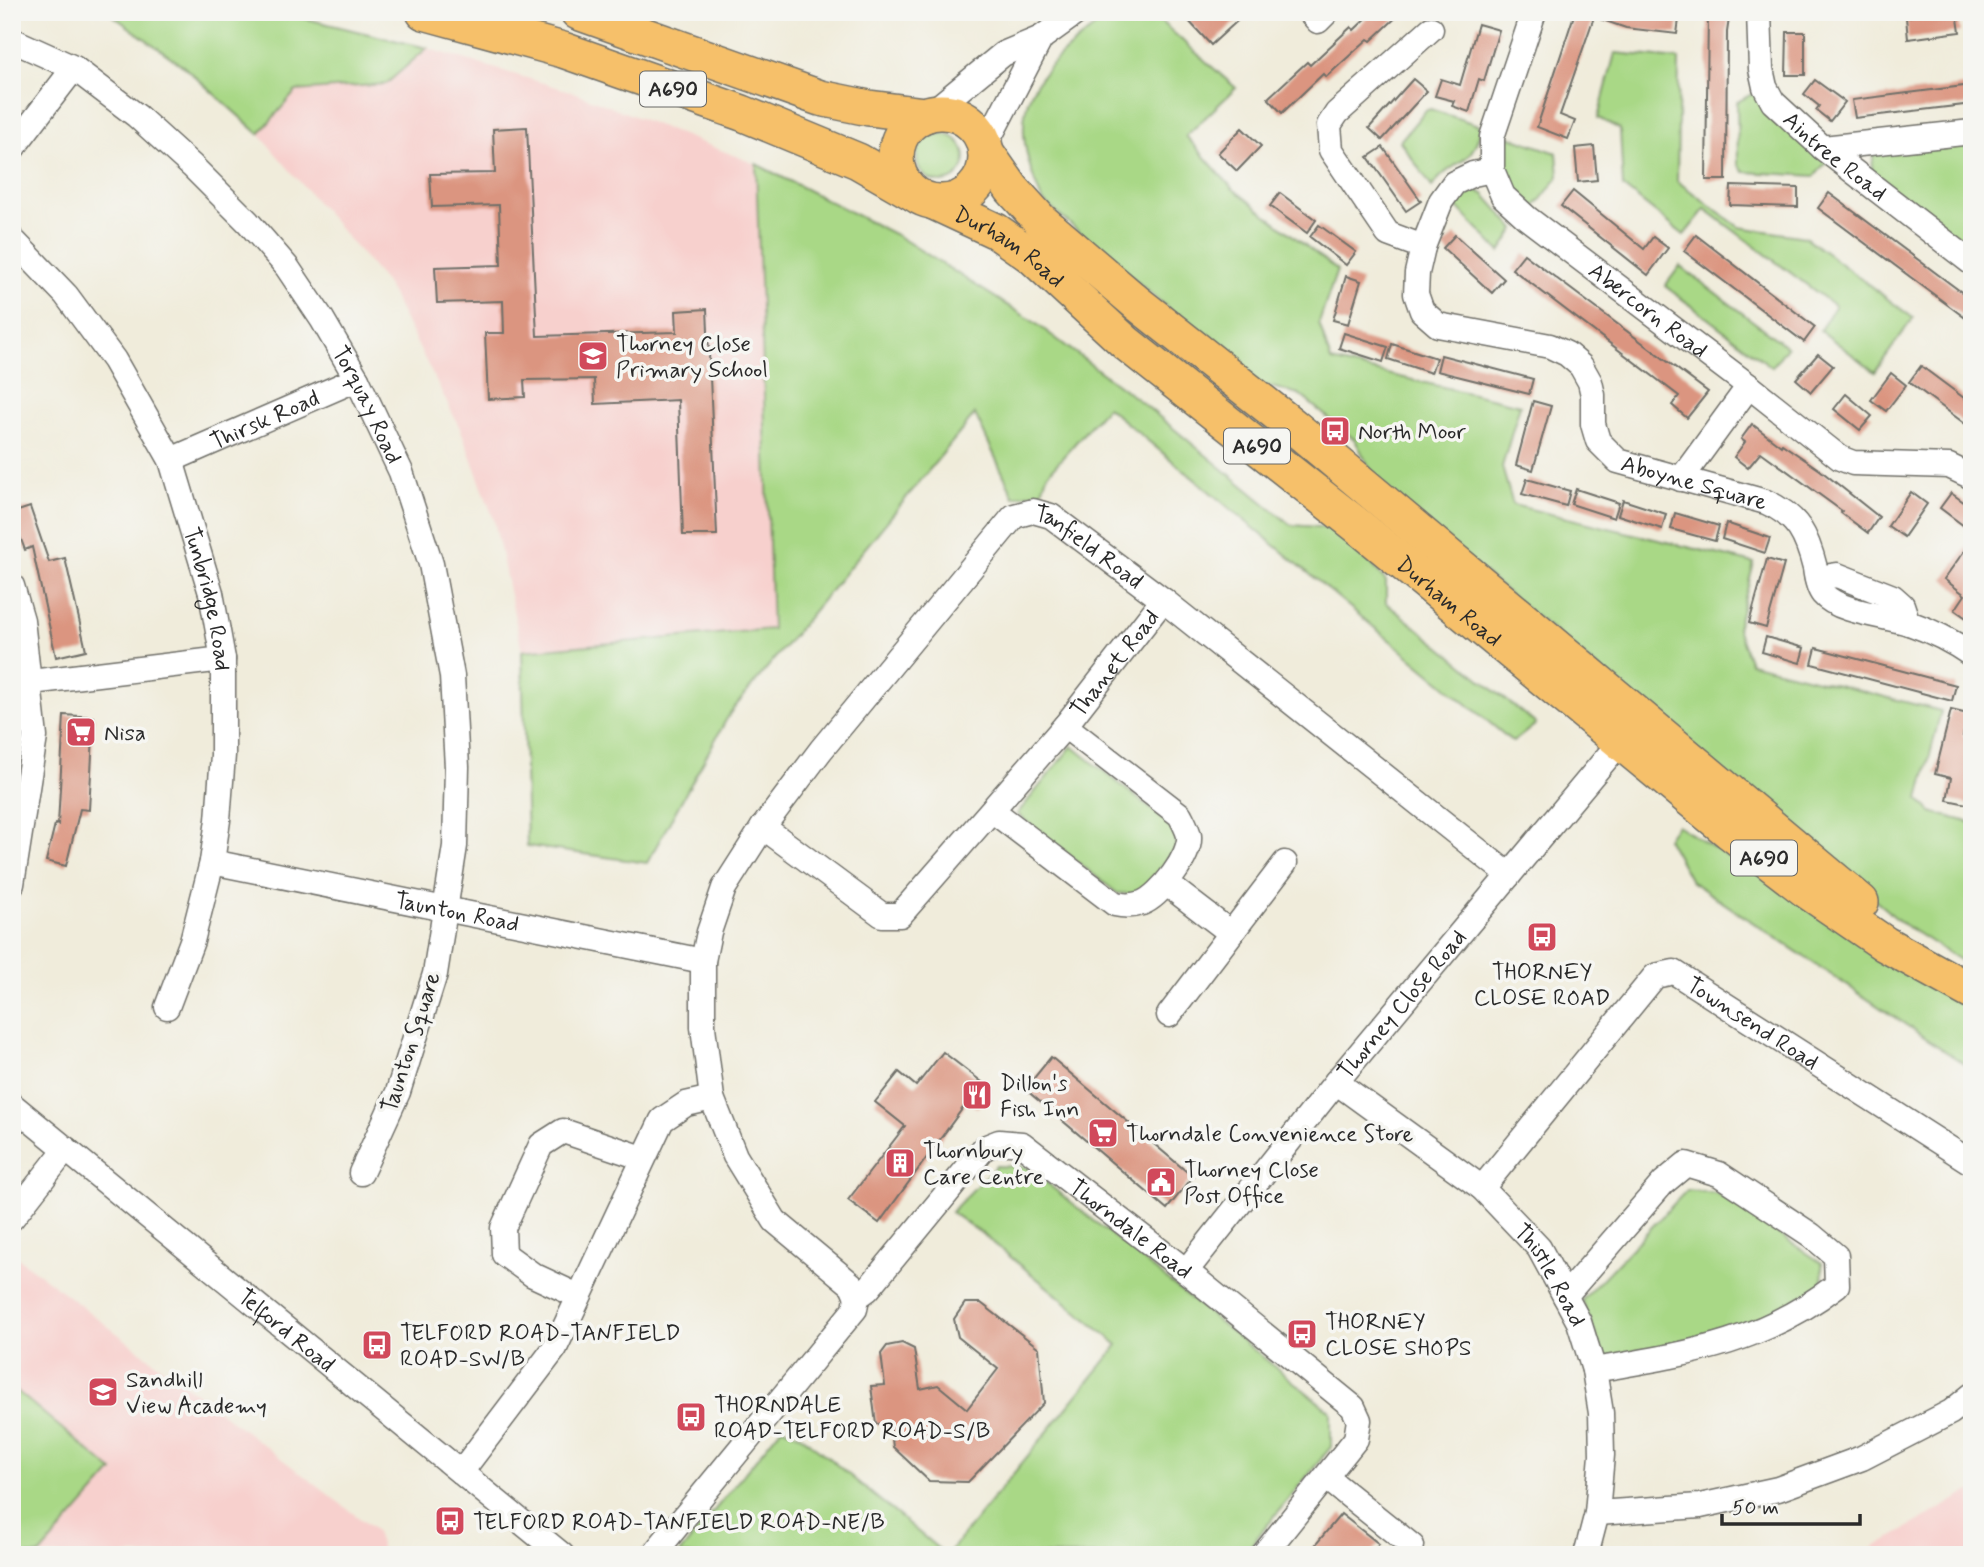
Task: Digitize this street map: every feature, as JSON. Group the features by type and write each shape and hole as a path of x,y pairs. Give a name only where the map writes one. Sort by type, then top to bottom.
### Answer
{"highway":[{"name":"Durham Road","path":"424,12 563,50 742,113 858,161 923,197 996,232 1033,257 1126,343 1358,526 1729,831 1806,890 1885,944 1972,992"},
{"name":"Durham Road","path":"578,12 820,98 869,108 928,114 951,113 964,118 975,127 985,149 1012,189 1040,220 1137,303 1293,426 1747,805 1821,870 1895,929 1972,983"},
{"path":"923,197 903,182 897,170 896,157 904,131 913,121 928,114"},
{"name":"Durham Road","path":"923,197 947,202 972,191 981,180 986,166 985,149"}],"street":[{"path":"928,114 1003,54 1041,38 1077,12"},
{"path":"1310,12 1318,21 1327,12"},
{"name":"Abercorn Road","path":"1534,12 1493,129 1492,170 1503,196 1527,218 1840,458 1853,463 1949,466 1972,477"},
{"name":"Aintree Road","path":"1759,12 1760,69 1773,102 1823,148 1972,263"},
{"path":"1423,247 1388,233 1331,150 1329,125 1337,113 1431,29"},
{"path":"985,149 1041,38"},
{"name":"Torquay Road","path":"12,40 74,68 137,116 192,166 248,222 287,267 322,319 357,379 401,472 430,564 452,676 457,766 455,846 445,908"},
{"path":"12,149 74,68"},
{"path":"1823,148 1972,132"},
{"name":"Aboyne Square","path":"1492,170 1473,174 1454,183 1441,201 1423,247 1417,273 1416,295 1422,312 1438,325 1550,346 1567,354 1581,366 1590,382 1593,424 1598,442 1618,461 1766,502 1783,510 1798,525 1810,545 1822,593 1837,604 1908,623 1950,640 1972,655"},
{"name":"Tunbridge Road","path":"12,239 66,295 114,360 171,460 211,593 223,659 223,755 219,820 212,862 192,941 167,1007"},
{"name":"Thirsk Road","path":"171,460 357,379"},
{"path":"1681,478 1749,386"},
{"name":"Tanfield Road","path":"857,1297 852,1285 775,1221 735,1156 712,1098 703,1027 703,961 709,932 724,888 763,827 821,751 1014,516 1033,511 1051,516 1163,600 1509,875"},
{"path":"12,586 22,620 35,737 19,797 12,884"},
{"name":"Thanet Road","path":"763,827 882,915 900,915 1065,726 1163,600"},
{"path":"31,682 223,659"},
{"name":"Thanet Road","path":"993,811 1115,904 1128,906 1144,902 1167,884 1185,853 1189,836 1180,815 1065,726"},
{"name":"Thorney Close Road","path":"1186,1271 1336,1082 1621,741"},
{"name":"Taunton Road","path":"212,862 703,961"},
{"path":"1169,1015 1285,863"},
{"path":"1167,884 1231,933"},
{"name":"Taunton Square","path":"362,1172 402,1079 435,974 445,908"},
{"name":"Townsend Road","path":"1482,1188 1655,976 1674,972 1972,1163"},
{"name":"Thistle Road","path":"1336,1082 1482,1188 1539,1248 1579,1322 1594,1370 1601,1413 1602,1455 1597,1513 1586,1555"},
{"path":"461,1472 555,1348 662,1120 687,1104 712,1098"},
{"name":"Telford Road","path":"12,1105 562,1555"},
{"path":"578,1296 533,1275 504,1254 503,1228 541,1145 564,1131 643,1157"},
{"name":"Thorndale Road","path":"653,1555 855,1309 857,1297 868,1289 984,1148 999,1142 1022,1143 1186,1271 1353,1407 1359,1420 1356,1439 1263,1555"},
{"path":"12,1219 66,1149"},
{"path":"1564,1296 1663,1184 1686,1164 1719,1174 1811,1235 1836,1256 1837,1284 1812,1305 1755,1334 1700,1351 1594,1370"},
{"path":"1597,1513 1700,1506 1778,1489 1862,1458 1951,1412 1972,1395"},
{"path":"1327,1478 1412,1546"}],"shaded area":[{"name":"Thorney Close Primary School","path":"427,48 573,92 756,164 772,629 522,651 494,520 461,430 386,283 259,134 296,91 386,84"},
{"name":"Sandhill View Academy","path":"13,1254 375,1530 384,1555 12,1555"},
{"path":"1972,1490 1972,1555 1854,1555 1866,1552"}],"green space":[{"path":"108,12 278,12 427,48 386,84 296,91 259,134 183,66"},
{"path":"1114,12 1150,12 1236,88 1186,136 1232,188 1337,270 1319,323 1331,361 1520,405 1502,467 1513,505 1754,563 1737,628 1750,663 1941,711 1919,799 1931,812 1972,823 1972,968 1903,924 1378,484 1355,440 1299,394 1255,383 1042,200 1024,136 1025,111 1033,90 1046,71 1064,53"},
{"path":"1615,53 1679,59 1677,181 1739,227 1805,237 1913,318 1875,372 1820,330 1835,306 1705,209 1684,235 1623,187 1620,129 1598,118"},
{"path":"1765,87 1832,155 1815,176 1744,172 1738,164 1737,102"},
{"path":"1430,109 1481,126 1473,150 1432,187 1400,141 1425,111"},
{"path":"1972,132 1972,263 1869,184 1876,142"},
{"path":"941,134 958,141 965,158 958,175 941,182 924,175 917,158 924,141"},
{"path":"1508,136 1557,153 1559,176 1534,208 1519,194 1509,176 1505,156"},
{"path":"756,164 898,236 1034,322 1145,405 1291,525 1334,528 1360,550 1386,581 1386,603 1536,724 1513,742 1107,407 1047,475 1042,491 1014,497 975,414 730,713 647,863 527,846 522,651 772,629"},
{"path":"1475,190 1484,194 1515,229 1500,252 1456,206 1462,195"},
{"path":"1680,266 1787,347 1772,367 1665,286"},
{"path":"1072,746 1176,829 1175,850 1141,891 1117,893 1017,814"},
{"path":"1677,825 1732,859 1738,851 1972,1004 1972,1069 1691,881 1667,838"},
{"path":"996,1166 1027,1167 1331,1412 1331,1447 1243,1555 947,1555 1118,1345 985,1236 951,1212"},
{"path":"1687,1190 1716,1193 1822,1263 1823,1285 1754,1322 1697,1340 1604,1357 1582,1300"},
{"path":"12,1387 113,1471 39,1555 12,1555"},
{"path":"782,1427 802,1436 946,1555 678,1555"}],"building":[{"path":"1195,12 1247,12 1211,45 1187,19"},
{"path":"1373,12 1402,12 1326,77 1323,74 1282,113 1268,98 1307,62 1310,65 1351,27 1354,30"},
{"path":"1575,12 1680,12 1677,34 1626,28 1594,17 1560,115 1575,121 1568,139 1537,127"},
{"path":"1708,12 1730,12 1727,32 1726,180 1706,180"},
{"path":"1957,12 1960,32 1908,39 1906,17"},
{"path":"1478,24 1499,30 1484,81 1479,79 1469,112 1452,106 1454,101 1435,96 1441,79 1460,85"},
{"path":"1787,32 1805,32 1805,75 1786,75"},
{"path":"1413,79 1427,91 1382,140 1369,128"},
{"path":"1815,80 1845,102 1830,121 1816,110 1819,106 1804,94"},
{"path":"1972,85 1972,104 1855,118 1852,100"},
{"path":"527,127 537,336 677,332 676,311 707,309 717,535 683,535 678,400 595,404 594,379 524,380 525,397 488,399 485,333 504,333 503,301 437,303 435,267 501,265 499,205 432,207 430,174 495,173 493,129"},
{"path":"1242,128 1261,146 1237,171 1218,153"},
{"path":"1594,146 1597,180 1578,182 1575,148"},
{"path":"1383,147 1421,201 1406,211 1368,157"},
{"path":"1731,186 1798,188 1798,207 1730,205"},
{"path":"1573,191 1644,249 1653,237 1668,248 1648,275 1561,206"},
{"path":"1280,193 1316,220 1307,233 1270,206"},
{"path":"1829,193 1972,300 1972,323 1818,208"},
{"path":"1319,225 1356,252 1346,265 1310,237"},
{"path":"1455,235 1504,279 1492,293 1443,248"},
{"path":"1696,235 1815,327 1804,342 1684,251"},
{"path":"1524,254 1708,392 1687,418 1672,405 1679,396 1512,269"},
{"path":"1346,276 1361,281 1348,324 1333,320"},
{"path":"1344,333 1388,347 1383,362 1339,348"},
{"path":"1392,344 1436,358 1431,373 1388,359"},
{"path":"1818,354 1833,366 1811,392 1796,379"},
{"path":"1441,355 1533,379 1529,394 1437,371"},
{"path":"1921,366 1972,404 1972,429 1909,382"},
{"path":"1891,373 1906,385 1886,411 1871,400"},
{"path":"1846,394 1872,416 1860,430 1834,409"},
{"path":"1533,401 1551,406 1533,470 1516,465"},
{"path":"1752,424 1820,470 1879,517 1868,533 1761,452 1748,468 1734,457 1745,442 1741,439"},
{"path":"1527,479 1570,491 1566,506 1522,494"},
{"path":"1576,489 1619,503 1614,518 1571,504"},
{"path":"1911,492 1927,504 1904,537 1888,526"},
{"path":"1951,493 1972,508 1972,532 1940,508"},
{"path":"1623,500 1666,514 1662,529 1618,515"},
{"path":"30,507 49,562 65,558 86,650 56,657 32,547 25,550 12,515"},
{"path":"1675,513 1719,526 1715,541 1671,529"},
{"path":"1726,523 1770,538 1765,553 1722,539"},
{"path":"1972,540 1972,622 1955,610 1965,595 1944,579"},
{"path":"1767,559 1784,564 1766,628 1749,623"},
{"path":"1766,637 1804,648 1800,663 1762,652"},
{"path":"1816,648 1956,685 1952,701 1812,664"},
{"path":"1951,710 1968,714 1963,736 1972,737 1972,805 1947,800 1951,778 1935,774"},
{"path":"64,715 94,717 89,810 80,809 66,866 46,861 55,824 58,825"},
{"name":"Thornbury Care Centre","path":"943,1052 991,1089 977,1108 968,1101 879,1223 848,1200 905,1126 875,1102 899,1072 916,1086"},
{"path":"1051,1057 1193,1177 1167,1209 1025,1089"},
{"path":"965,1303 981,1303 1039,1348 1044,1403 968,1482 929,1481 893,1447 890,1423 876,1424 871,1386 885,1385 881,1354 887,1346 902,1343 914,1349 920,1389 938,1385 967,1409 998,1369 958,1337 954,1319"},
{"path":"1341,1514 1379,1544 1370,1555 1307,1555"}],"place":[{"name":"Thorney Close Primary School","path":"593,356"},
{"name":"North Moor","path":"1335,431"},
{"name":"Nisa","path":"81,732"},
{"name":"THORNEY CLOSE ROAD","path":"1542,937"},
{"name":"Dillon's Fish Inn","path":"977,1095"},
{"name":"Thorndale Convenience Store","path":"1103,1133"},
{"name":"Thornbury Care Centre","path":"900,1163"},
{"name":"Thorney Close Post Office","path":"1161,1182"},
{"name":"THORNEY CLOSE SHOPS","path":"1302,1334"},
{"name":"TELFORD ROAD-TANFIELD ROAD-SW/B","path":"377,1345"},
{"name":"Sandhill View Academy","path":"103,1392"},
{"name":"THORNDALE ROAD-TELFORD ROAD-S/B","path":"691,1417"},
{"name":"TELFORD ROAD-TANFIELD ROAD-NE/B","path":"450,1521"}]}
